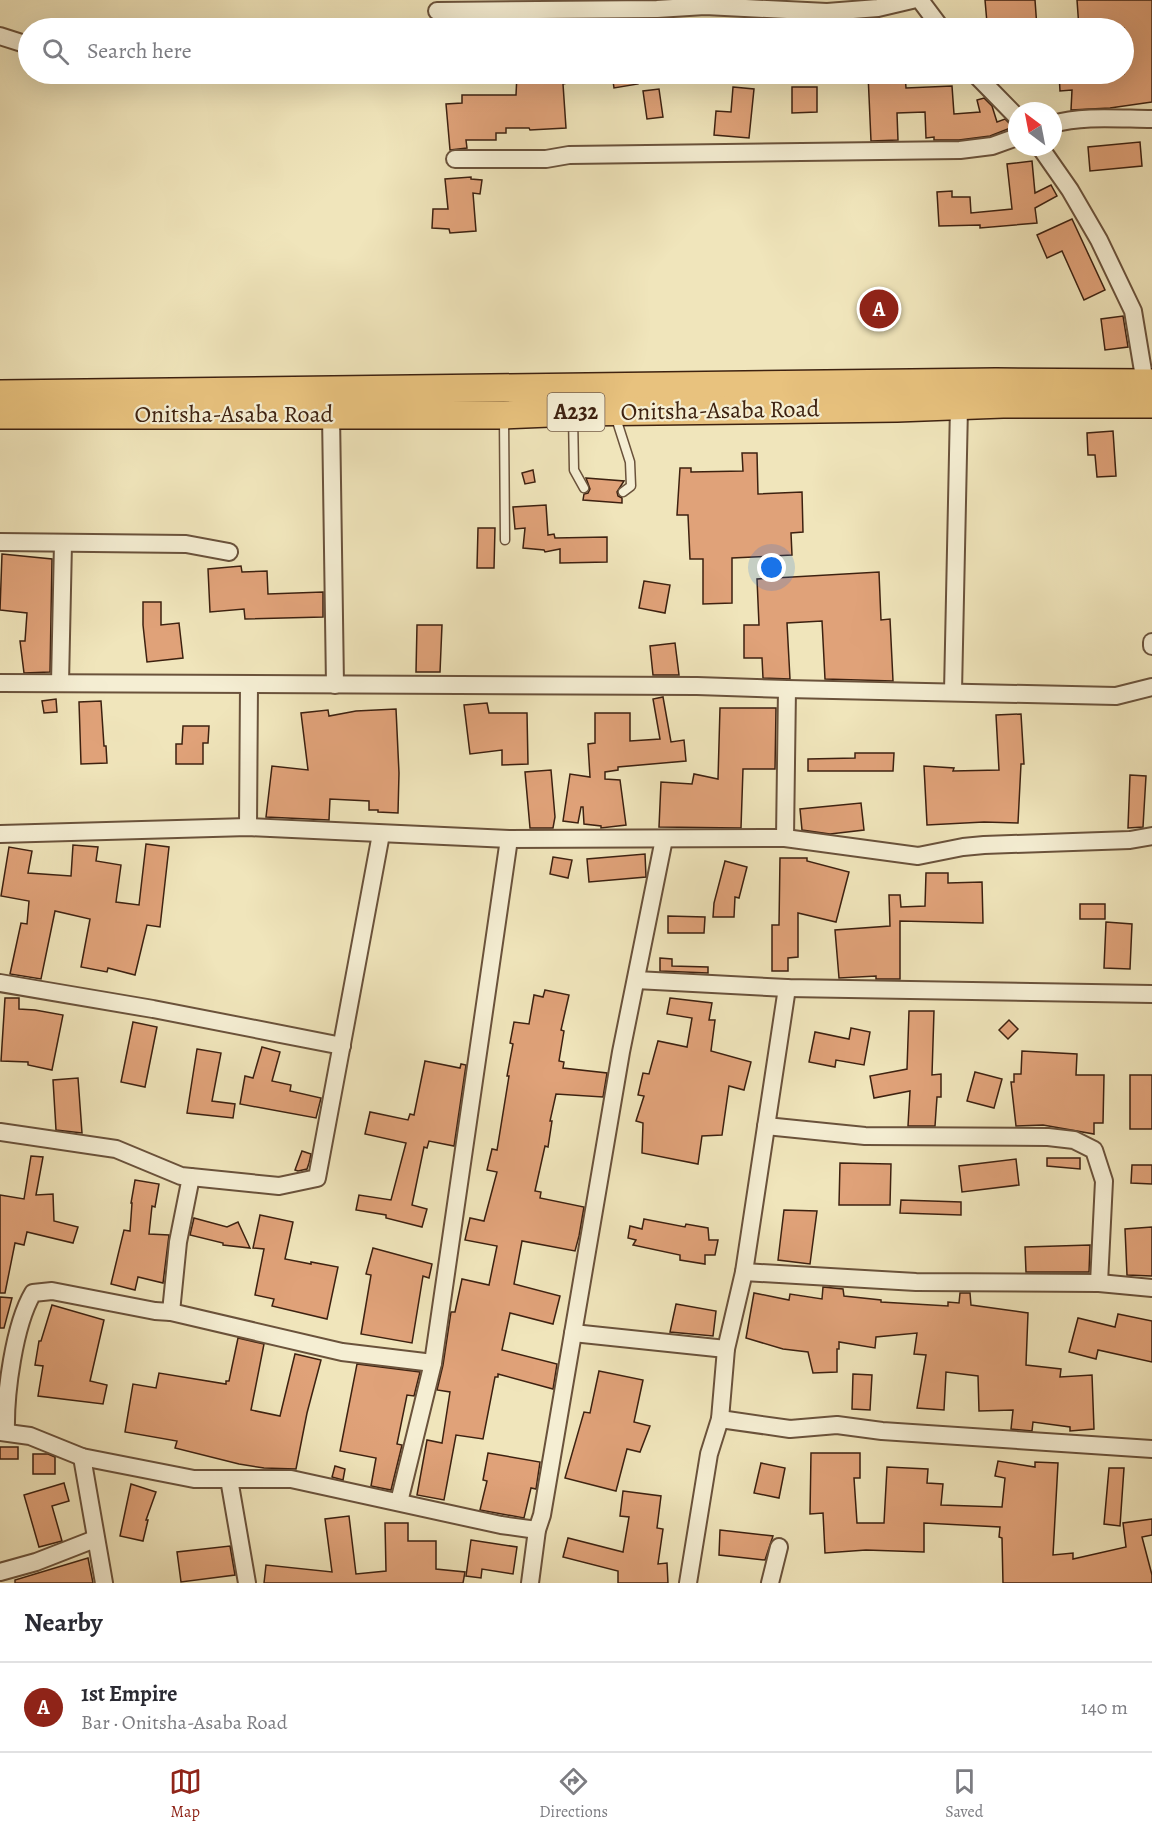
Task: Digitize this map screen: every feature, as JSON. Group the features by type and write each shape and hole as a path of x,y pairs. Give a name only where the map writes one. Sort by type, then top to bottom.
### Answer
{"highway":[{"name":"A232","path":"0,394 650,399 996,381 1150,390"},
{"name":"Onitsha-Asaba Road","path":"0,415 504,415 613,411 650,399 959,406 1150,390"}],"street":[{"path":"437,11 657,9 705,6 827,12 878,8 912,0"},
{"path":"920,0 934,18"},
{"path":"0,36 18,42"},
{"path":"985,84 1008,108"},
{"path":"1062,122 1152,119"},
{"path":"455,159 530,160 569,155 960,150 992,147 1008,141"},
{"path":"1046,156 1070,190 1099,240 1133,311 1150,390"},
{"path":"953,692 959,406"},
{"path":"331,414 335,685"},
{"path":"0,542 186,544 230,552"},
{"path":"60,683 63,543"},
{"path":"0,683 697,686 1116,696 1152,687"},
{"path":"248,827 249,685"},
{"path":"785,838 787,689"},
{"path":"0,834 248,827 509,839 785,838 918,856 984,845 1130,840 1152,836"},
{"path":"0,1132 116,1149 181,1176 279,1186 317,1178 381,834"},
{"path":"530,1583 537,1530 542,1515 621,1052 664,838"},
{"path":"399,1502 433,1363 509,839"},
{"path":"636,980 787,988 1152,994"},
{"path":"0,984 153,1009 342,1046"},
{"path":"688,1583 709,1454 720,1419 726,1349 744,1272 787,988"},
{"path":"766,1126 865,1136 1048,1137 1074,1140 1094,1150 1104,1181 1099,1283"},
{"path":"171,1312 178,1242 191,1177"},
{"path":"744,1272 916,1282 1099,1283 1152,1287"},
{"path":"433,1363 342,1352 171,1312 52,1292 33,1293 24,1308 20,1326 5,1407 3,1432 30,1436 82,1457 194,1479 291,1479 501,1525 537,1530"},
{"path":"573,1333 726,1349"},
{"path":"720,1419 790,1429 837,1425 882,1431 1152,1449"},
{"path":"82,1457 104,1583"},
{"path":"229,1479 248,1583"},
{"path":"0,1572 36,1562 95,1539"},
{"path":"770,1583 779,1547"}],"lane":[{"path":"613,411 630,462 631,486 623,492"},
{"path":"573,412 574,470 584,488"},
{"path":"504,415 505,540"}],"building":[{"path":"985,0 1035,0 1036,18 987,18"},
{"path":"1077,0 1152,0 1152,102 1110,108 1071,110 1072,90 1060,91 1060,84 1134,84 1134,18 1078,18"},
{"path":"517,84 563,84 566,128 530,130 529,128 506,128 506,133 496,133 496,140 466,140 467,148 450,150 446,104 462,103 462,95 516,95"},
{"path":"613,84 638,84 614,88"},
{"path":"868,84 906,84 906,88 952,86 954,114 980,112 977,100 984,98 992,106 997,122 1005,119 1008,122 1008,129 990,136 934,140 934,137 926,138 925,112 897,113 898,140 871,141"},
{"path":"733,87 754,89 749,138 714,135 716,111 731,112"},
{"path":"792,87 817,87 817,112 792,113"},
{"path":"659,89 663,117 647,119 643,91"},
{"path":"1140,142 1142,166 1090,171 1088,147"},
{"path":"1032,161 1035,193 1051,185 1057,196 1035,208 1037,223 980,228 980,225 939,226 937,192 952,191 952,197 970,197 971,213 1012,209 1007,164"},
{"path":"471,177 471,179 482,180 480,194 473,193 476,231 450,233 449,229 432,228 433,209 448,209 445,179"},
{"path":"1072,219 1105,290 1084,300 1062,251 1047,258 1037,235"},
{"path":"1123,316 1128,347 1105,350 1101,319"},
{"path":"1113,431 1116,476 1097,477 1095,455 1088,455 1087,433"},
{"path":"742,453 757,453 758,494 802,492 803,532 791,533 792,555 732,558 732,603 703,604 703,559 690,559 688,515 677,515 680,468 691,468 691,472 743,471"},
{"path":"533,470 535,482 525,484 522,473"},
{"path":"586,478 624,481 617,492 622,498 622,503 583,500 584,494 590,489"},
{"path":"546,505 548,535 554,534 555,538 607,537 607,562 560,563 560,549 545,552 523,548 525,528 515,529 513,507"},
{"path":"478,528 495,528 494,568 477,568"},
{"path":"2,554 52,559 50,672 24,673 20,641 25,641 27,613 0,610"},
{"path":"241,566 242,572 267,571 268,594 323,592 323,617 245,619 244,609 210,612 208,569"},
{"path":"879,572 881,620 890,619 893,681 825,679 822,621 787,623 790,679 763,678 762,658 744,658 744,625 759,625 757,579"},
{"path":"644,581 670,585 665,613 639,608"},
{"path":"143,602 161,602 161,625 179,623 183,658 147,662"},
{"path":"417,625 442,625 440,672 416,672"},
{"path":"675,643 679,675 653,675 650,646"},
{"path":"663,697 671,742 684,740 686,761 618,767 618,770 605,772 605,779 620,780 626,825 601,828 601,826 584,824 583,807 581,807 578,823 563,821 570,774 590,777 588,744 595,743 595,713 630,713 630,741 660,739 653,699"},
{"path":"56,699 57,712 44,713 42,701"},
{"path":"101,701 107,763 81,764 79,702"},
{"path":"487,703 489,713 527,713 528,764 502,765 502,750 470,754 464,705"},
{"path":"720,708 776,708 775,769 743,769 741,828 659,827 661,782 692,784 694,774 718,779"},
{"path":"396,709 398,813 369,810 369,801 330,799 329,820 266,817 272,766 308,770 301,713 328,710 329,716 356,711"},
{"path":"1021,714 1024,764 1021,764 1018,823 927,825 924,766 954,768 953,771 999,770 996,715"},
{"path":"183,726 209,726 208,743 203,743 203,764 176,764 176,744 182,744"},
{"path":"855,753 894,753 893,771 808,771 808,759 855,758"},
{"path":"551,770 555,817 553,828 530,828 525,772"},
{"path":"1130,775 1146,776 1143,827 1128,828"},
{"path":"861,803 864,830 830,834 802,830 800,809"},
{"path":"146,844 169,847 160,927 147,925 135,975 108,968 107,972 81,967 90,919 55,911 41,979 10,974 21,923 27,924 29,901 1,896 9,847 32,851 28,873 71,876 73,845 98,847 96,861 121,865 116,902 139,905"},
{"path":"645,854 646,877 589,882 587,859"},
{"path":"553,857 572,860 568,878 550,874"},
{"path":"780,858 807,858 807,861 849,872 836,922 798,913 798,957 788,958 788,971 772,971 772,925 779,925"},
{"path":"725,861 747,867 739,898 735,897 734,917 713,917 714,903"},
{"path":"926,873 948,873 948,883 982,882 983,923 900,921 900,979 876,979 876,976 839,978 835,930 890,926 889,895 900,895 901,907 925,906"},
{"path":"1080,904 1105,904 1105,919 1080,919"},
{"path":"668,916 705,917 704,933 668,933"},
{"path":"1106,922 1132,924 1130,969 1104,968"},
{"path":"660,958 672,959 672,966 708,967 708,973 660,971"},
{"path":"545,990 569,995 561,1030 564,1031 559,1061 564,1062 563,1068 607,1073 603,1097 556,1094 550,1121 552,1121 548,1147 545,1146 535,1191 541,1192 540,1198 584,1207 579,1236 575,1251 522,1241 514,1284 560,1296 553,1324 510,1313 502,1350 557,1364 553,1389 498,1374 498,1377 495,1377 483,1439 456,1435 444,1500 417,1495 427,1440 442,1443 450,1392 437,1390 451,1312 455,1312 462,1279 489,1285 497,1246 465,1240 470,1218 484,1221 497,1172 487,1170 492,1149 497,1150 509,1076 507,1076 513,1044 510,1043 514,1022 529,1024 534,995 543,997"},
{"path":"5,998 19,998 19,1009 63,1015 52,1070 28,1065 28,1062 1,1061"},
{"path":"670,998 712,1003 709,1020 715,1020 711,1051 751,1062 744,1090 729,1086 722,1135 702,1136 698,1164 642,1153 643,1123 636,1121 644,1096 638,1095 643,1073 649,1074 658,1041 687,1047 692,1018 667,1014"},
{"path":"909,1011 934,1011 932,1075 941,1074 941,1097 937,1097 935,1126 908,1126 910,1091 874,1098 870,1076 907,1069"},
{"path":"1009,1020 1018,1029 1008,1039 999,1030"},
{"path":"133,1022 157,1027 145,1087 121,1082"},
{"path":"851,1028 870,1032 864,1065 836,1060 835,1067 809,1062 815,1032 849,1039"},
{"path":"262,1047 280,1052 272,1081 291,1085 290,1091 321,1098 316,1118 240,1104 245,1076 253,1078"},
{"path":"197,1049 221,1053 212,1101 235,1104 233,1118 187,1113"},
{"path":"1022,1051 1077,1054 1076,1075 1104,1075 1103,1123 1094,1123 1094,1134 1043,1125 1016,1126 1011,1082 1014,1082 1014,1074 1021,1074"},
{"path":"425,1061 460,1068 461,1064 466,1065 454,1146 429,1141 427,1148 424,1147 412,1205 427,1209 422,1227 386,1218 386,1215 356,1210 359,1195 391,1200 406,1143 365,1134 370,1112 408,1120 410,1114 414,1115"},
{"path":"975,1072 1002,1079 994,1108 967,1101"},
{"path":"1130,1075 1152,1075 1152,1129 1130,1129"},
{"path":"78,1078 82,1133 56,1130 53,1080"},
{"path":"302,1151 311,1154 307,1169 298,1171 295,1170"},
{"path":"31,1156 43,1157 36,1195 53,1194 54,1221 78,1227 73,1243 27,1232 24,1245 15,1243 5,1293 0,1293 0,1195 24,1199"},
{"path":"1047,1158 1080,1158 1080,1169 1047,1166"},
{"path":"1016,1159 1019,1185 962,1192 959,1166"},
{"path":"840,1163 891,1164 890,1205 839,1205"},
{"path":"1132,1165 1152,1165 1152,1184 1131,1183"},
{"path":"135,1180 159,1184 155,1207 152,1206 149,1234 169,1235 163,1283 138,1277 135,1290 111,1284 124,1230 130,1231"},
{"path":"901,1200 961,1202 961,1215 900,1213"},
{"path":"784,1210 817,1211 810,1264 778,1260"},
{"path":"260,1215 293,1222 285,1259 338,1267 327,1319 272,1306 274,1299 255,1295 264,1249 253,1248"},
{"path":"194,1218 227,1227 238,1222 250,1248 223,1245 223,1243 190,1235"},
{"path":"644,1219 685,1227 686,1224 708,1228 709,1240 718,1240 715,1255 705,1255 705,1264 680,1260 680,1255 633,1245 636,1240 628,1238 630,1226 642,1229"},
{"path":"1152,1227 1152,1276 1127,1275 1125,1229"},
{"path":"1090,1245 1089,1272 1026,1272 1025,1247"},
{"path":"373,1248 432,1264 429,1278 423,1276 412,1343 361,1334 371,1275 366,1274"},
{"path":"823,1287 843,1289 844,1296 881,1300 881,1302 948,1306 948,1302 959,1303 960,1293 970,1293 971,1305 1028,1313 1026,1365 1061,1369 1060,1377 1092,1375 1094,1429 1070,1431 1070,1427 1033,1422 1032,1431 1011,1429 1013,1410 979,1411 978,1376 946,1372 944,1410 917,1408 926,1355 914,1354 917,1333 876,1337 875,1348 839,1342 837,1372 813,1373 808,1352 783,1349 746,1338 754,1293 789,1300 790,1294 822,1299"},
{"path":"0,1297 12,1298 4,1328 0,1328"},
{"path":"676,1304 716,1311 713,1336 670,1332"},
{"path":"52,1305 104,1320 90,1381 107,1385 103,1404 38,1396 43,1366 35,1365 39,1341 41,1341"},
{"path":"1118,1314 1152,1321 1152,1362 1098,1350 1096,1359 1069,1352 1078,1318 1115,1327"},
{"path":"238,1338 264,1344 251,1410 280,1416 295,1354 321,1360 296,1469 264,1468 239,1464 175,1448 177,1441 125,1432 133,1384 156,1388 159,1373 226,1384 226,1381 229,1381"},
{"path":"357,1364 420,1372 414,1396 407,1395 397,1444 402,1445 391,1490 371,1486 376,1458 340,1451"},
{"path":"599,1371 643,1380 634,1422 650,1426 640,1452 627,1449 616,1491 565,1478 584,1412 590,1413"},
{"path":"853,1374 872,1375 870,1410 852,1409"},
{"path":"0,1447 18,1447 18,1459 0,1459"},
{"path":"488,1453 540,1462 536,1489 531,1488 524,1518 480,1510 487,1481 483,1480"},
{"path":"811,1453 860,1453 860,1478 854,1478 857,1523 884,1523 887,1467 928,1469 927,1483 943,1484 941,1505 1002,1507 1005,1478 995,1476 998,1461 1035,1467 1035,1462 1058,1463 1053,1555 1073,1553 1073,1559 1126,1547 1123,1523 1152,1519 1152,1535 1142,1537 1152,1583 1003,1583 1000,1527 924,1523 924,1552 866,1550 825,1553 823,1513 810,1514"},
{"path":"33,1454 48,1454 55,1457 55,1474 33,1474"},
{"path":"761,1463 785,1468 779,1498 754,1493"},
{"path":"335,1466 345,1469 343,1480 332,1477"},
{"path":"1109,1468 1124,1468 1120,1526 1104,1524"},
{"path":"64,1483 69,1501 52,1506 62,1541 39,1547 24,1495"},
{"path":"131,1484 156,1492 146,1520 148,1520 143,1541 120,1536"},
{"path":"623,1491 661,1496 657,1528 663,1529 658,1564 667,1563 668,1583 618,1583 618,1571 563,1557 568,1538 623,1552 629,1517 620,1516"},
{"path":"349,1516 356,1574 386,1571 385,1523 408,1523 408,1541 436,1541 436,1569 465,1572 463,1583 264,1583 266,1565 332,1572 325,1519"},
{"path":"720,1530 773,1536 765,1560 719,1555"},
{"path":"471,1540 517,1547 513,1574 482,1569 481,1578 466,1576"},
{"path":"230,1546 235,1575 181,1582 177,1552"},
{"path":"88,1558 93,1583 15,1583 15,1580"}],"place":[{"name":"1st Empire","path":"879,309"}]}
